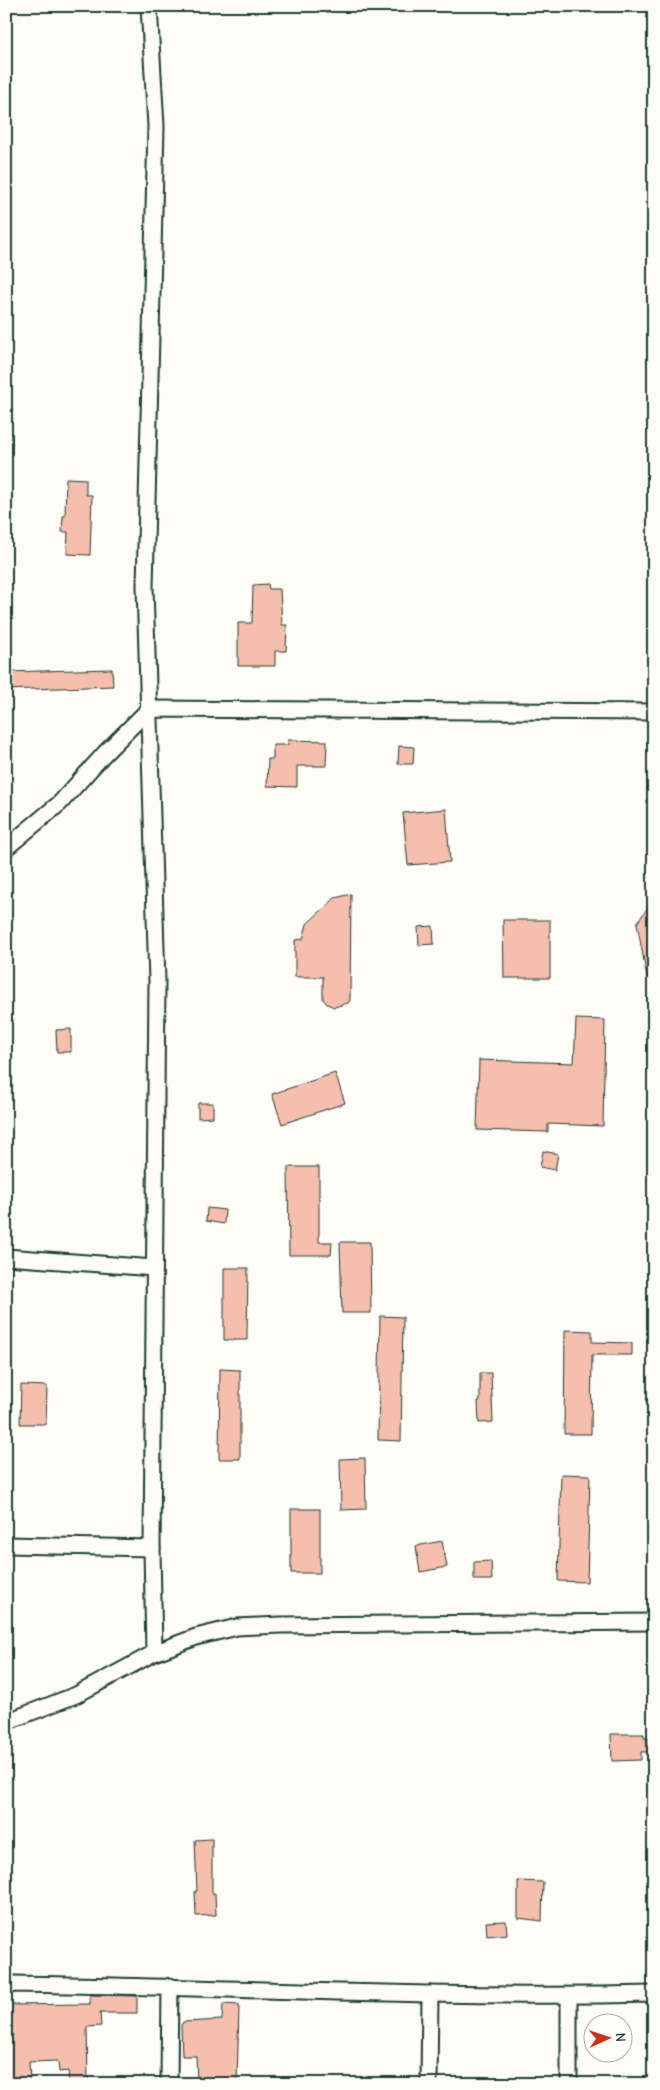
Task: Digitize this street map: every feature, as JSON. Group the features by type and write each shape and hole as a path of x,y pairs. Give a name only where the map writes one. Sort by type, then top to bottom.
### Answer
{"street":[{"path":"149,6 156,126 145,587 157,982 152,1548 154,1653"},
{"path":"6,848 60,803 105,753 149,709 654,712"},
{"path":"6,1257 154,1268"},
{"path":"6,1545 152,1548"},
{"path":"6,1722 76,1695 154,1653 196,1637 237,1627 654,1622"},
{"path":"6,1712 34,1711"},
{"path":"6,1986 15,1984 170,1986 569,1996 654,1994"},
{"path":"168,2084 170,1986"},
{"path":"429,2084 430,1994"},
{"path":"569,1996 569,2084"}],"building":[{"path":"66,478 86,479 86,495 92,495 90,555 67,554 68,532 62,532 63,516 65,516"},
{"path":"268,584 269,589 280,589 282,625 287,625 286,651 275,651 275,666 238,666 238,623 252,623 253,585"},
{"path":"112,669 113,686 6,690 6,672"},
{"path":"288,740 327,741 326,766 297,766 297,787 267,786 268,759 273,759 273,745 288,745"},
{"path":"399,746 414,747 413,764 398,764"},
{"path":"446,809 450,862 408,865 403,813"},
{"path":"351,894 350,1000 348,1003 334,1007 327,1004 323,999 323,977 295,977 295,940 303,939 307,924 335,898"},
{"path":"654,899 654,977 647,978 637,923"},
{"path":"503,920 550,920 550,978 504,978"},
{"path":"433,926 434,944 419,945 418,927"},
{"path":"576,1019 605,1020 603,1126 548,1124 548,1132 477,1130 479,1060 574,1063"},
{"path":"71,1029 71,1052 57,1052 56,1030"},
{"path":"335,1073 345,1103 282,1124 272,1094"},
{"path":"198,1103 213,1103 213,1117 198,1118"},
{"path":"543,1151 558,1154 555,1170 540,1167"},
{"path":"288,1167 319,1167 319,1242 332,1242 331,1255 289,1255"},
{"path":"207,1208 225,1210 224,1224 206,1221"},
{"path":"340,1242 370,1242 371,1313 342,1313"},
{"path":"224,1268 248,1268 247,1340 224,1340"},
{"path":"380,1316 403,1317 401,1441 378,1440"},
{"path":"565,1330 592,1331 592,1342 632,1343 632,1355 592,1355 591,1434 564,1434"},
{"path":"220,1369 240,1370 240,1459 219,1459"},
{"path":"480,1373 491,1373 493,1422 479,1423"},
{"path":"21,1385 47,1386 46,1424 20,1424"},
{"path":"365,1458 366,1509 341,1510 340,1459"},
{"path":"561,1474 590,1475 587,1582 558,1581"},
{"path":"291,1509 320,1509 320,1573 291,1573"},
{"path":"442,1541 447,1567 420,1572 416,1546"},
{"path":"491,1561 492,1580 474,1580 474,1562"},
{"path":"611,1734 644,1734 644,1738 648,1738 649,1752 641,1752 641,1760 612,1761"},
{"path":"212,1839 212,1893 215,1893 216,1915 196,1916 195,1840"},
{"path":"518,1881 543,1882 542,1921 518,1918"},
{"path":"506,1921 507,1934 487,1936 486,1922"},
{"path":"90,1995 137,1996 137,2013 100,2013 101,2026 87,2027 88,2081 69,2083 68,2071 59,2072 58,2061 29,2062 30,2084 6,2084 6,2055 9,2055 6,2005 90,2004"},
{"path":"223,2004 239,2005 237,2084 197,2084 196,2056 182,2056 181,2025 183,2022 222,2020"}]}
